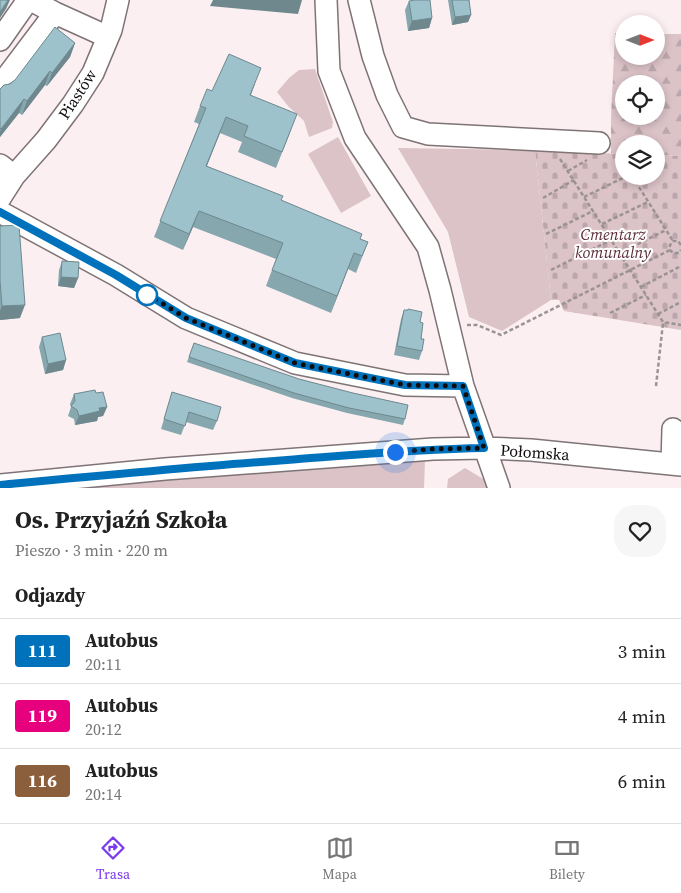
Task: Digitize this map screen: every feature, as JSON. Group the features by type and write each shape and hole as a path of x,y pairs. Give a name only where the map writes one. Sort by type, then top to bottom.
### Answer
{"street":[{"path":"0,40 29,0 108,37"},
{"name":"Piastów","path":"0,198 7,171 46,140 93,73 114,20 118,0"},
{"path":"326,0 329,71 355,138 428,247 463,386 499,488"},
{"path":"359,0 373,56 387,95 403,127 428,134 593,151"},
{"path":"0,86 55,13"},
{"path":"0,212 116,275 186,318 295,363 405,385 463,386"},
{"path":"673,428 676,465"},
{"name":"Połomska","path":"0,485 194,467 433,449 484,448 531,450 676,465"}],"path":[{"path":"568,170 593,151"},
{"path":"560,158 663,322 656,386"},
{"path":"543,198 574,180"},
{"path":"584,197 615,182"},
{"path":"638,185 673,241 678,241 681,245"},
{"path":"602,224 648,202"},
{"path":"546,234 593,211"},
{"path":"620,253 666,230"},
{"path":"551,270 611,240"},
{"path":"670,250 670,245 673,241"},
{"path":"670,250 673,253 680,252 681,257"},
{"path":"467,325 477,325 501,335 670,250"},
{"path":"641,287 681,266"},
{"path":"610,313 646,295"},
{"path":"658,314 681,302"},
{"path":"663,322 681,325"}],"green space":[{"path":"615,33 615,65 665,65 665,34 681,34 681,156 665,155 665,135 615,135 615,153 611,153"},
{"path":"315,69 333,122 332,128 309,137 304,121 277,92 299,70"},
{"path":"338,137 371,196 341,213 308,154"},
{"path":"398,148 535,150 551,300 502,331 469,317 448,232"},
{"name":"Cmentarz komunalny","path":"535,150 615,154 615,185 665,185 665,155 681,156 681,330 564,311 559,300 551,300"},
{"path":"425,459 424,488 47,488"},
{"path":"465,468 490,483 492,488 447,488 448,479"}],"building":[{"path":"0,0 8,0 0,12"},
{"path":"430,0 432,18 412,21 409,1"},
{"path":"452,0 469,0 471,15 455,17"},
{"path":"55,27 75,43 27,101 24,99 1,129 0,89 15,80"},
{"path":"229,54 261,68 250,95 297,114 282,152 244,136 248,126 226,117 206,166 283,196 281,200 362,234 360,239 368,242 362,256 354,253 337,296 272,270 283,243 199,211 189,234 160,221 206,108 200,106 207,89 212,91"},
{"path":"19,225 25,305 2,306 0,226"},
{"path":"62,261 79,262 78,278 61,277"},
{"path":"404,310 422,312 420,322 423,323 421,339 424,339 422,351 397,346"},
{"path":"60,333 66,360 48,364 42,337"},
{"path":"194,343 299,379 408,405 405,419 349,408 294,393 189,357"},
{"path":"95,390 96,393 103,392 107,407 99,408 100,411 79,416 77,410 71,406 75,401 74,394"},
{"path":"172,392 221,407 217,421 189,412 185,426 164,419"}],"bus line":[{"name":"111","path":"0,212 116,275 186,318 295,363 405,385 463,386 484,448 433,449 165,469 0,485"}],"route":[{"path":"147,295 144,292 186,318 295,363 405,385 463,386 484,448 395,452"}]}
